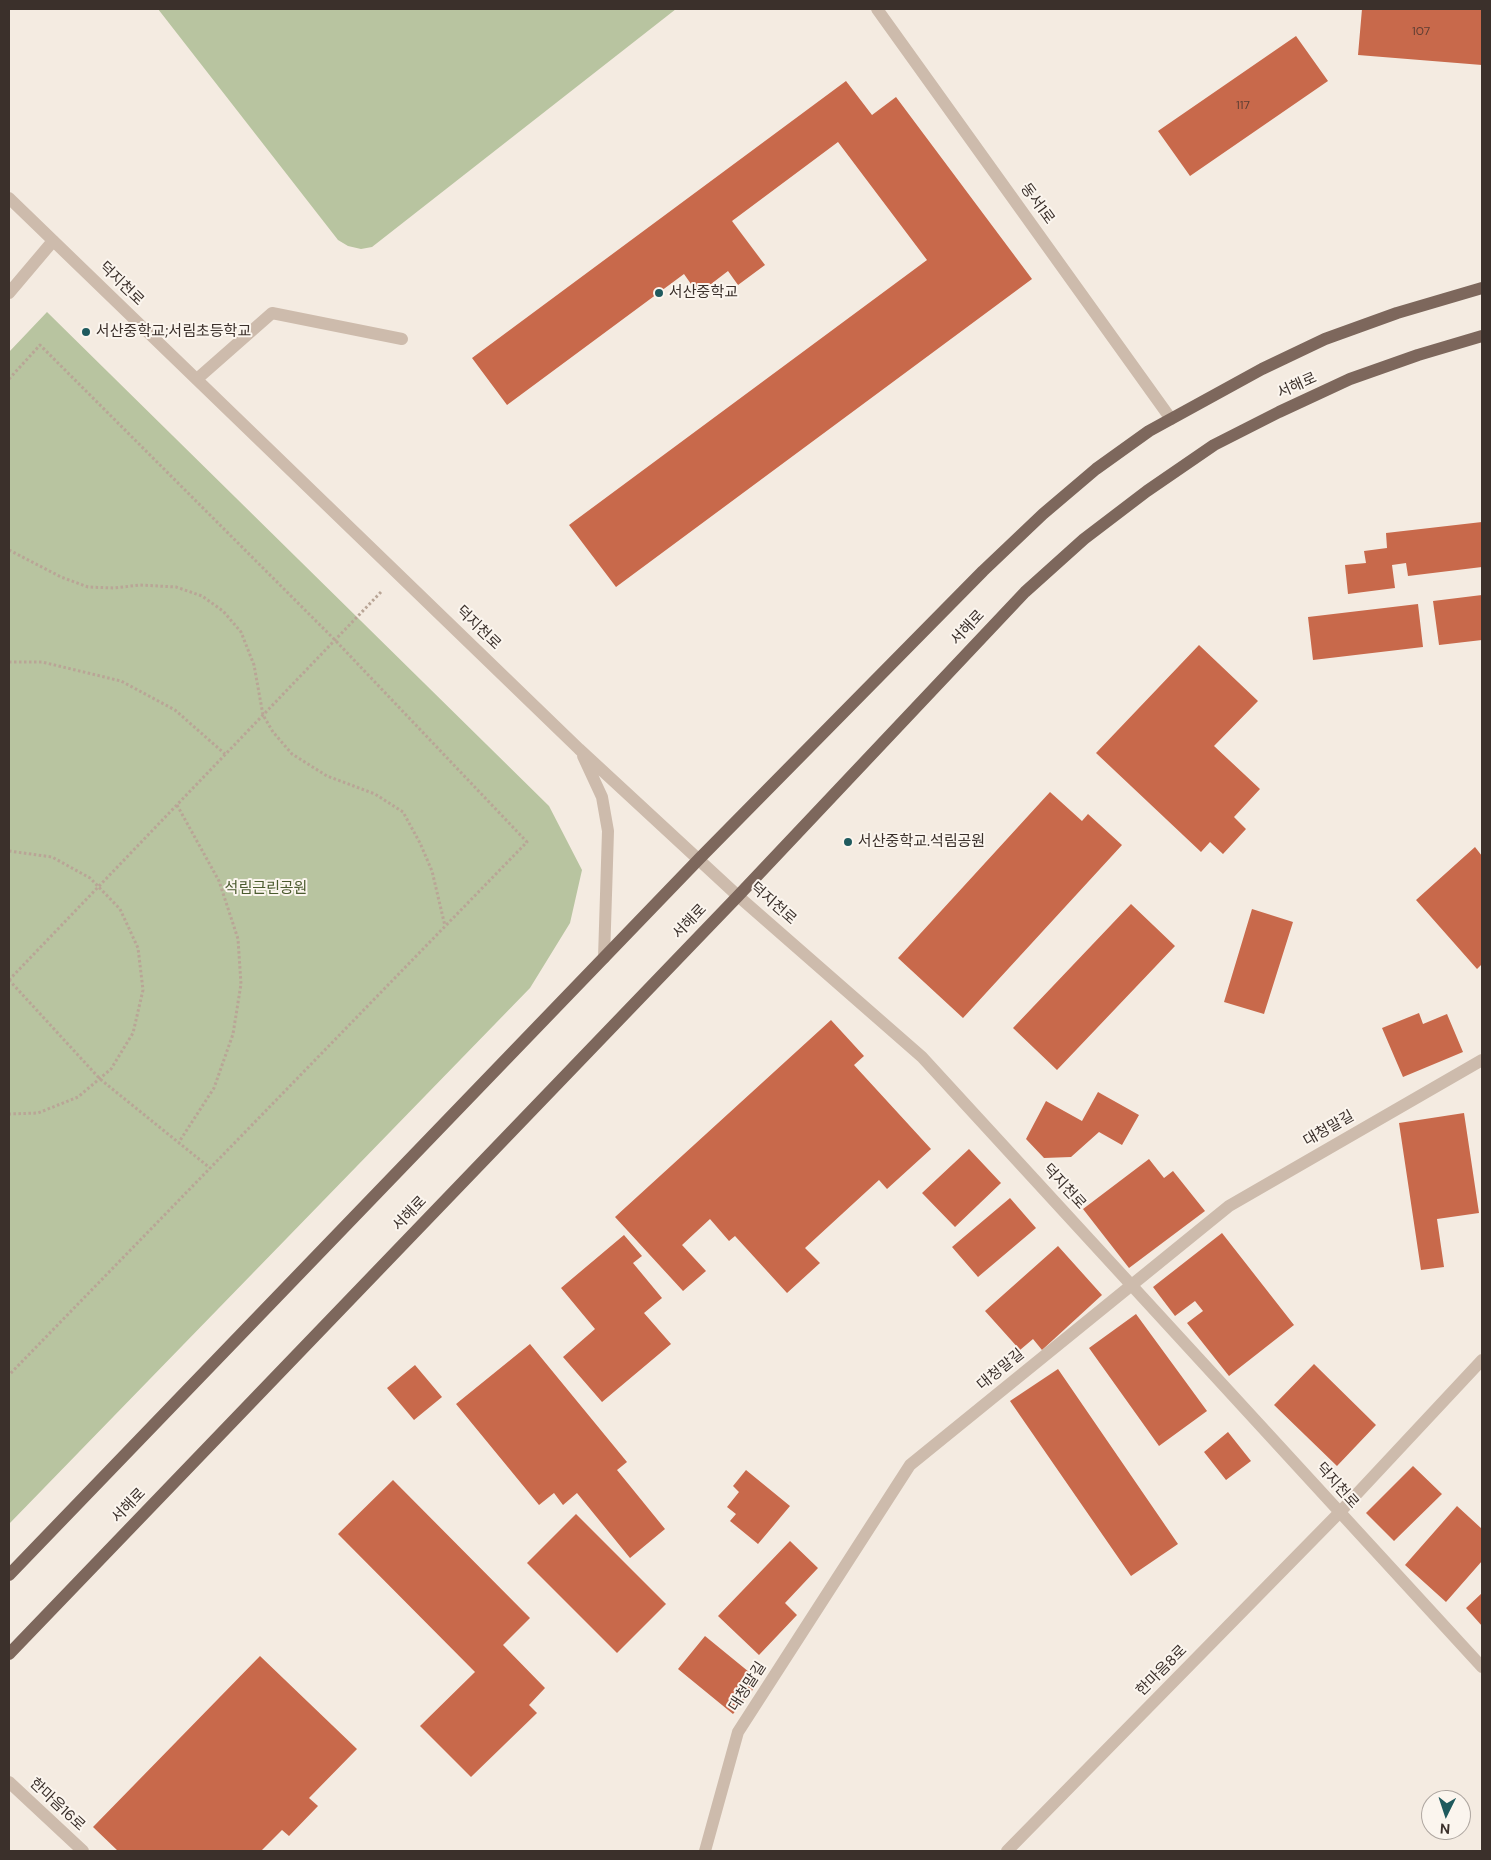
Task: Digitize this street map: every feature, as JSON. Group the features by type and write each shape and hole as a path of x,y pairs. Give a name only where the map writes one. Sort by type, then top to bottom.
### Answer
{"main road":[{"name":"서해로","path":"9,1575 699,860 983,571 1043,514 1096,469 1149,431 1262,369 1325,339 1397,313 1482,288"},
{"name":"서해로","path":"9,1654 738,896 1025,592 1084,539 1147,491 1214,445 1350,379 1418,355 1482,336"}],"street":[{"name":"동서1로","path":"877,9 1171,419"},
{"name":"덕지천로","path":"9,198 579,749 738,896 922,1056 1482,1667"},
{"path":"9,293 53,241"},
{"path":"197,380 272,314 402,339"},
{"path":"579,749 602,797 608,831 604,958"},
{"name":"대청말길","path":"705,1851 738,1732 910,1465 1229,1206 1482,1060"},
{"name":"한마음8로","path":"1007,1851 1340,1513 1482,1360"},
{"name":"한마음16로","path":"9,1782 83,1851"}],"path":[{"path":"9,379 40,345 335,640 527,842 9,1375"},
{"path":"9,550 61,577 88,587 114,588 140,585 176,587 202,596 223,611 241,632 254,664 263,715 273,732 292,754 327,776 375,794 403,812 420,843 432,871 445,926"},
{"path":"210,1168 100,1079 9,980 398,574"},
{"path":"9,662 42,662 121,681 176,710 225,754"},
{"path":"177,805 219,881 238,939 241,984 233,1034 214,1088 179,1142"},
{"path":"9,851 52,857 90,878 99,886 120,908 138,948 143,990 134,1033 111,1069 78,1097 38,1112 9,1114"}],"green space":[{"path":"158,9 676,9 372,247 361,249 348,246 338,240"},
{"name":"석림근린공원","path":"47,312 549,806 582,870 570,923 530,988 9,1524 9,352"}],"building":[{"path":"1362,9 1482,9 1482,65 1358,55"},
{"path":"1296,36 1328,81 1190,176 1158,131"},
{"name":"서산중학교","path":"846,81 872,115 896,97 1032,279 616,587 569,525 927,260 838,142 732,221 765,265 738,285 728,271 698,294 684,274 507,405 472,358"},
{"path":"1482,522 1482,567 1408,576 1406,563 1392,565 1395,588 1348,594 1345,565 1366,563 1364,551 1387,548 1386,533"},
{"path":"1482,595 1482,640 1439,645 1433,601"},
{"path":"1418,604 1423,647 1313,660 1308,617"},
{"path":"1199,645 1258,701 1214,746 1260,789 1234,817 1246,829 1223,854 1210,842 1201,852 1096,753"},
{"path":"1050,792 1082,821 1088,814 1122,845 963,1018 898,958"},
{"path":"1475,847 1482,856 1482,964 1477,969 1416,900"},
{"path":"1131,904 1175,946 1057,1070 1013,1028"},
{"path":"1252,909 1293,922 1264,1014 1224,1002"},
{"path":"1419,1013 1423,1024 1447,1014 1463,1052 1403,1077 1382,1028"},
{"path":"831,1020 864,1056 854,1065 931,1149 887,1189 879,1180 805,1248 820,1263 787,1293 735,1236 729,1241 710,1219 682,1245 706,1271 683,1291 615,1217"},
{"path":"1098,1092 1139,1115 1122,1145 1099,1132 1071,1157 1044,1158 1026,1139 1046,1101 1082,1121"},
{"path":"1464,1113 1479,1213 1437,1219 1444,1267 1421,1270 1399,1123"},
{"path":"969,1149 1001,1183 955,1227 922,1193"},
{"path":"1149,1159 1164,1178 1173,1171 1205,1211 1129,1268 1083,1209"},
{"path":"1010,1198 1036,1228 978,1277 952,1247"},
{"path":"1222,1233 1294,1325 1229,1376 1187,1323 1203,1311 1195,1301 1175,1316 1153,1287"},
{"path":"624,1235 642,1256 633,1263 662,1298 644,1313 671,1344 602,1402 563,1357 595,1329 561,1288"},
{"path":"1058,1246 1102,1295 1042,1350 1033,1339 1020,1350 985,1311"},
{"path":"1136,1314 1207,1411 1159,1446 1089,1348"},
{"path":"530,1344 627,1462 617,1470 665,1529 630,1558 577,1493 563,1505 554,1493 539,1505 456,1404"},
{"path":"1314,1364 1376,1425 1337,1466 1274,1405"},
{"path":"415,1365 442,1397 414,1420 387,1388"},
{"path":"1058,1369 1178,1544 1131,1576 1010,1401"},
{"path":"1228,1432 1251,1461 1226,1480 1204,1452"},
{"path":"1413,1466 1442,1494 1394,1541 1366,1513"},
{"path":"746,1470 790,1506 758,1544 730,1521 736,1514 727,1507 739,1492 733,1486"},
{"path":"393,1480 530,1618 503,1645 545,1688 529,1705 537,1713 471,1777 420,1726 475,1672 338,1534"},
{"path":"1457,1506 1482,1529 1482,1561 1446,1602 1405,1565"},
{"path":"576,1514 666,1604 617,1653 527,1563"},
{"path":"790,1541 818,1568 785,1603 797,1615 759,1655 718,1616"},
{"path":"1482,1593 1482,1626 1466,1608"},
{"path":"705,1636 760,1681 733,1714 678,1669"},
{"path":"260,1656 357,1749 309,1798 318,1806 289,1836 282,1830 261,1851 118,1851 93,1827"}],"place":[{"name":"서산중학교","path":"659,293"},
{"name":"서산중학교;서림초등학교","path":"86,332"},
{"name":"서산중학교.석림공원","path":"848,842"}]}
